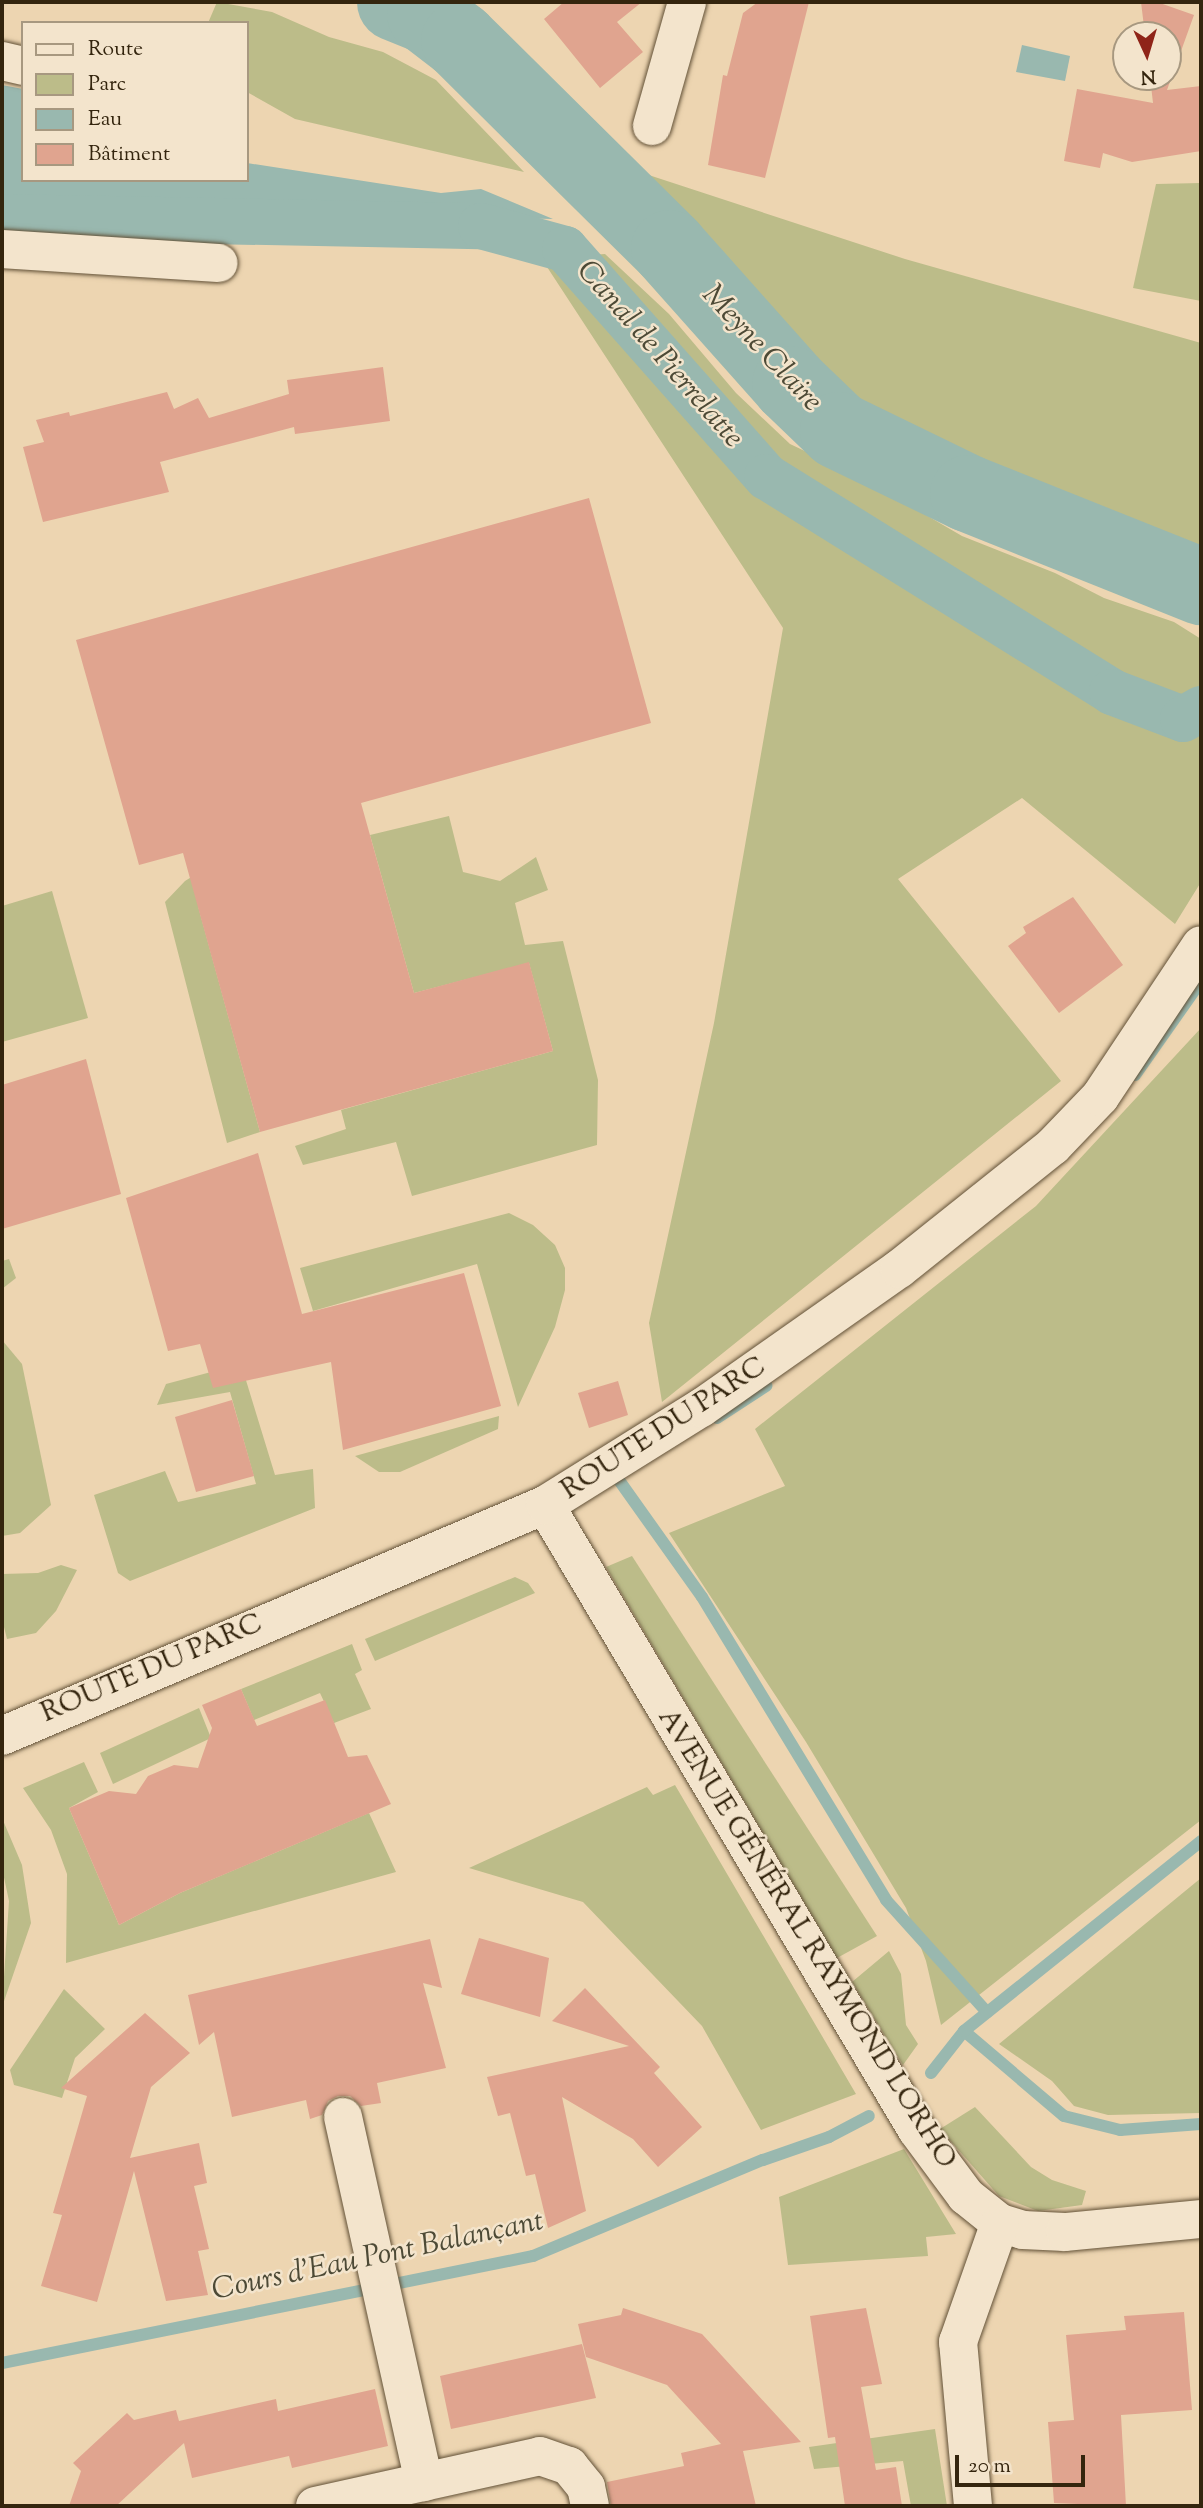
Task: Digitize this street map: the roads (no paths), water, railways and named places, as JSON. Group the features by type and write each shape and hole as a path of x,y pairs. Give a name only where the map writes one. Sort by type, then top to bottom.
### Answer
{"street":[{"path":"652,126 687,2"},
{"path":"2,61 21,66"},
{"path":"2,249 219,263"},
{"name":"ROUTE DU PARC","path":"2,1736 545,1505 701,1408 899,1269 1053,1146 1100,1097 1201,945"},
{"name":"AVENUE GÉNÉRAL RAYMOND LORHO","path":"545,1505 917,2130 966,2196 1000,2223 1023,2230 1065,2232 1201,2219"},
{"path":"343,2117 424,2482"},
{"path":"973,2506 958,2342 1000,2223"},
{"path":"315,2506 540,2456 569,2466 586,2487 590,2506"}],"water":[{"path":"1022,45 1070,56 1065,81 1016,72"},
{"path":"2,85 21,89 21,182 248,182 248,163 441,193 481,189 553,219 169,210 2,196"}],"waterway":[{"name":"Meyne Claire","path":"395,2 425,14 459,40 669,248 790,384 838,430 968,493 1201,586"},
{"name":"Canal de Pierrelatte","path":"2,217 481,226 565,249 767,477 1112,692 1183,719 1201,709"},
{"path":"1135,1075 1201,981"},
{"path":"717,1418 766,1386"},
{"path":"622,1472 616,1476 702,1597 886,1900 987,2012"},
{"name":"Cours d'Eau Pont Balançant","path":"931,2073 964,2031 1201,1841"},
{"path":"964,2031 1064,2116 1120,2130 1201,2124"},
{"name":"Cours d'Eau Pont Balançant","path":"2,2363 533,2256 763,2160 829,2137 869,2116"}]}
